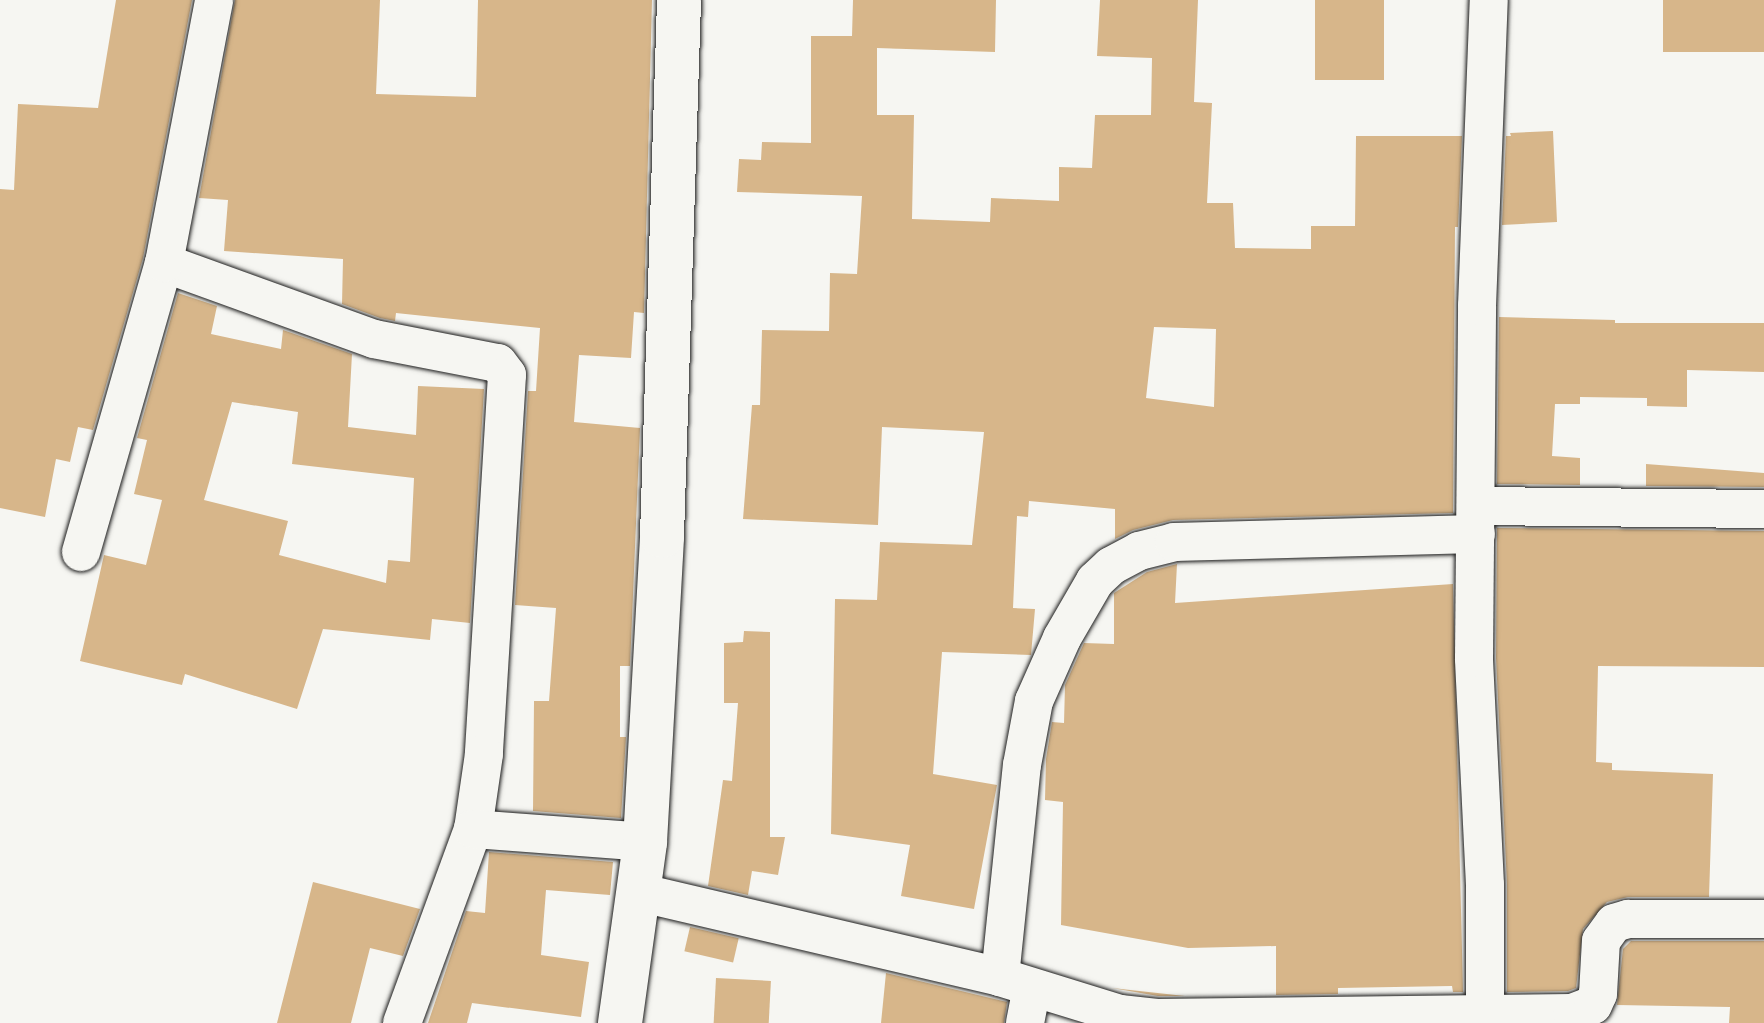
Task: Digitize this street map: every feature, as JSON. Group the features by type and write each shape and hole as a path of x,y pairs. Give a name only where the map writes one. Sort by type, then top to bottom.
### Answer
{"street":[{"path":"81,552 164,263 214,0"},
{"path":"620,1023 645,842 662,536 679,0"},
{"path":"1485,1012 1485,885 1474,658 1477,306 1489,0"},
{"path":"164,263 374,339 503,367 506,395 484,754 473,829 402,1023"},
{"path":"1019,996 1022,765 1034,701 1062,638 1095,581 1111,566 1139,551 1174,542 1477,520 1764,509"},
{"path":"473,829 645,842"},
{"path":"638,892 1019,996 1120,1019 1352,1019 1485,1012 1584,1011 1593,1005 1598,994 1601,941 1614,923 1628,919 1764,919"}],"building":[{"path":"116,0 192,0 143,258 93,430 78,427 70,462 56,459 45,517 0,508 0,189 14,190 18,104 98,108"},
{"path":"235,0 380,0 376,94 476,97 478,0 652,0 644,313 634,312 631,358 579,355 574,422 640,428 630,666 620,666 620,737 626,737 621,818 533,811 534,701 549,701 556,608 515,605 528,391 536,391 540,328 396,313 395,321 380,318 342,304 343,259 224,251 228,200 199,198"},
{"path":"853,0 996,0 995,52 877,48 877,115 914,115 912,219 990,222 991,198 1059,201 1059,167 1092,168 1095,115 1151,115 1152,58 1097,56 1100,0 1198,0 1194,102 1212,103 1207,203 1233,203 1235,248 1311,249 1311,226 1355,226 1356,136 1462,136 1458,227 1455,227 1453,513 1173,520 1133,530 1115,539 1115,509 1029,501 1028,517 1017,516 1013,608 1035,609 1031,655 942,652 933,774 997,785 974,909 901,896 910,845 831,834 835,599 877,600 880,542 972,545 984,432 882,427 878,525 743,519 752,405 760,405 762,330 829,331 830,273 857,274 862,196 737,192 739,159 761,160 762,142 811,143 811,36 852,36","holes":["1154,327 1216,329 1214,407 1146,398"]},
{"path":"1315,0 1384,0 1384,80 1315,80"},
{"path":"1663,0 1764,0 1764,52 1663,52"},
{"path":"1553,131 1557,222 1502,225 1506,136 1511,136 1510,133"},
{"path":"178,293 217,306 211,334 281,349 283,330 352,354 348,427 416,435 418,386 484,389 470,623 432,619 430,640 323,629 297,709 185,674 182,685 80,661 104,555 146,565 162,500 134,494 147,440 137,438","holes":["232,402 298,412 292,464 414,478 410,562 388,560 386,583 279,555 288,521 204,500"]},
{"path":"1499,317 1615,320 1615,323 1764,323 1764,372 1687,370 1687,407 1647,406 1647,398 1580,397 1580,404 1555,404 1552,456 1580,458 1580,485 1497,484"},
{"path":"1646,464 1764,473 1764,487 1646,486"},
{"path":"1497,528 1764,531 1764,667 1598,666 1596,762 1612,763 1612,770 1713,774 1709,897 1628,897 1607,902 1583,929 1576,988 1568,991 1507,992 1507,884 1496,658"},
{"path":"1177,564 1175,603 1453,584 1463,992 1453,992 1452,986 1338,988 1338,994 1276,995 1276,946 1188,948 1061,925 1063,802 1045,800 1046,759 1052,722 1064,723 1065,685 1084,643 1114,644 1114,593 1147,572"},
{"path":"744,631 770,632 770,837 785,837 778,875 752,871 748,895 708,886 723,780 732,781 738,703 724,703 724,643 743,642"},
{"path":"489,852 613,862 610,895 546,890 541,955 589,962 581,1017 472,1003 467,1023 428,1023 466,911 485,913"},
{"path":"313,882 420,909 403,956 370,948 351,1023 277,1023"},
{"path":"690,927 739,938 733,963 684,951"},
{"path":"1631,941 1764,941 1764,1023 1729,1023 1730,1007 1617,1005 1623,949"},
{"path":"886,973 1007,1002 1004,1023 881,1023"},
{"path":"716,978 771,981 769,1023 714,1023"},
{"path":"1112,988 1185,996 1158,996"}]}
